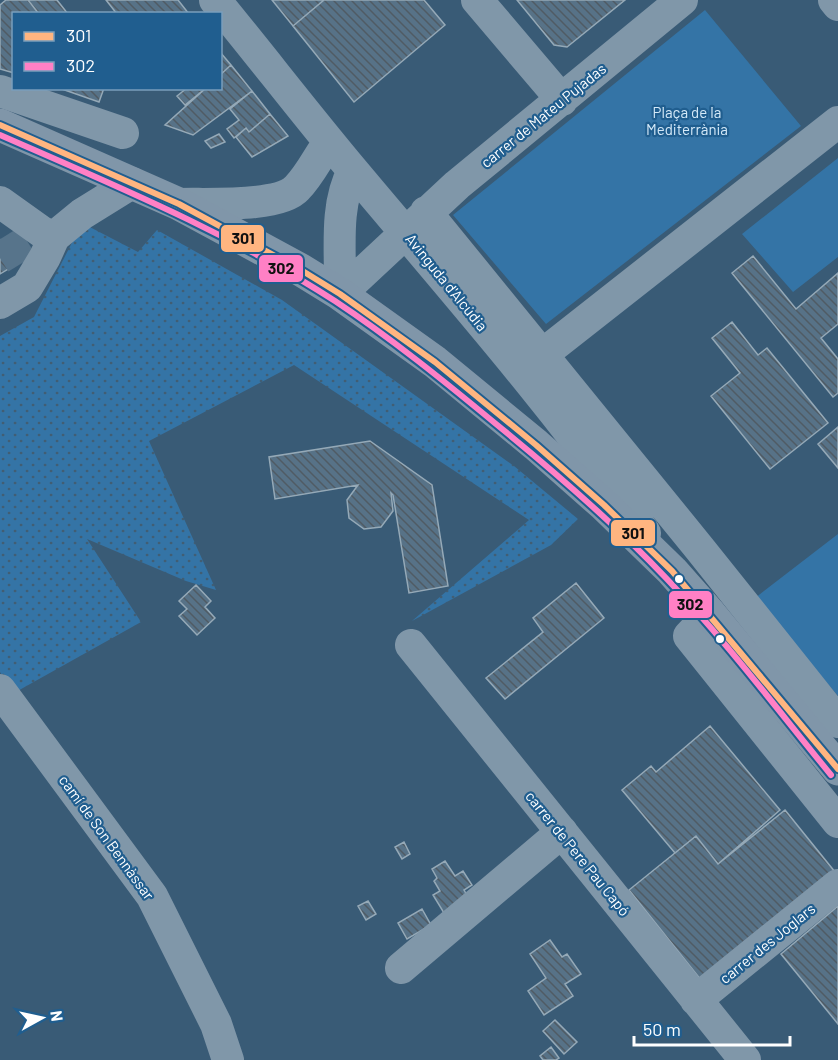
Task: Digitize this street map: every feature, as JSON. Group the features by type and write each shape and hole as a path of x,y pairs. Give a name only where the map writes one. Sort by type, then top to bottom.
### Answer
{"main road":[{"path":"0,124 178,204 301,270 340,294 482,399 604,505 672,571 838,769"}],"street":[{"name":"Avinguda d'Alcúdia","path":"215,0 353,171 416,222 600,469 672,571"},
{"path":"477,0 562,100"},
{"name":"carrer de Mateu Pujadas","path":"340,294 482,164 682,0"},
{"path":"834,0 838,5"},
{"path":"0,91 123,133"},
{"path":"543,354 838,122"},
{"path":"178,204 260,202 284,197 296,190 329,142"},
{"path":"340,294 341,205 345,186 353,171"},
{"path":"0,303 27,287 54,237 82,214 132,183"},
{"path":"0,202 42,232 54,237"},
{"path":"416,222 543,354 838,722"},
{"path":"710,614 688,636 838,822"},
{"name":"carrer de Pere Pau Capó","path":"411,645 745,1060"},
{"name":"camí de Son Bennàssar","path":"0,690 152,896 216,1024 228,1060"},
{"path":"402,968 562,832"},
{"name":"carrer des Joglars","path":"696,1000 838,885"}],"green space":[{"name":"Plaça de la Mediterrània","path":"705,10 801,126 546,324 453,215"},
{"path":"838,158 838,257 793,292 742,234"},
{"path":"82,223 138,252 157,230 282,300 514,466 578,519 551,545 412,621 529,520 294,365 149,441 216,590 186,581 87,539 141,622 14,693 0,672 0,336 34,317"},
{"path":"838,534 838,696 755,598"}],"building":[{"path":"6,0 28,0 37,12 12,12 12,72 0,69 0,5"},
{"path":"28,0 57,0 66,12 37,12"},
{"path":"106,0 178,0 187,12 115,12"},
{"path":"272,0 324,0 293,26"},
{"path":"324,0 424,0 445,25 354,102 293,26"},
{"path":"517,0 625,0 567,47 554,45"},
{"path":"222,54 231,65 222,73"},
{"path":"231,65 252,91 193,135 165,125 204,90 222,90 222,73"},
{"path":"65,90 103,90 99,102"},
{"path":"184,90 204,90 185,105 177,96"},
{"path":"252,91 270,114 249,132 246,128 234,138 227,129 239,120 230,109"},
{"path":"270,114 288,136 252,157 236,137 246,128 249,132"},
{"path":"219,134 225,142 211,148 205,141"},
{"path":"0,240 15,265 0,274"},
{"path":"753,256 796,309 838,273 838,324 821,338 838,359 838,393 833,397 732,273"},
{"path":"732,322 758,355 767,348 828,423 770,469 711,396 740,373 712,338"},
{"path":"838,427 838,468 818,444"},
{"path":"370,441 432,485 448,586 409,593 391,493 393,511 381,527 364,529 349,518 347,500 358,485 275,499 269,457"},
{"path":"576,583 604,618 505,699 486,678 543,632 533,618"},
{"path":"196,585 211,601 205,607 215,618 197,635 179,616 187,609 179,601"},
{"path":"710,726 780,810 718,864 696,836 675,853 622,790 651,766 656,772"},
{"path":"785,810 835,872 701,980 629,890 696,836 718,864"},
{"path":"404,842 410,854 402,859 395,847"},
{"path":"445,861 455,876 463,871 472,885 464,890 468,897 444,913 433,895 440,891 434,881 437,878 432,869"},
{"path":"368,901 376,914 366,920 358,906"},
{"path":"838,906 838,1024 781,954"},
{"path":"422,909 431,925 407,939 398,923"},
{"path":"550,940 562,957 567,954 581,974 565,984 573,996 544,1015 528,991 546,978 530,954"},
{"path":"555,1020 577,1042 564,1054 543,1031"},
{"path":"551,1047 559,1058 543,1060 540,1056"}],"tunnel":[{"path":"0,258 42,232"}],"transit line":[{"name":"301","path":"0,125 179,204 301,270 340,294 435,362 536,445 604,505 672,571 838,769"},
{"name":"302","path":"0,135 171,211 254,253 335,301 417,360 562,479 646,558 709,626 831,775"}]}
